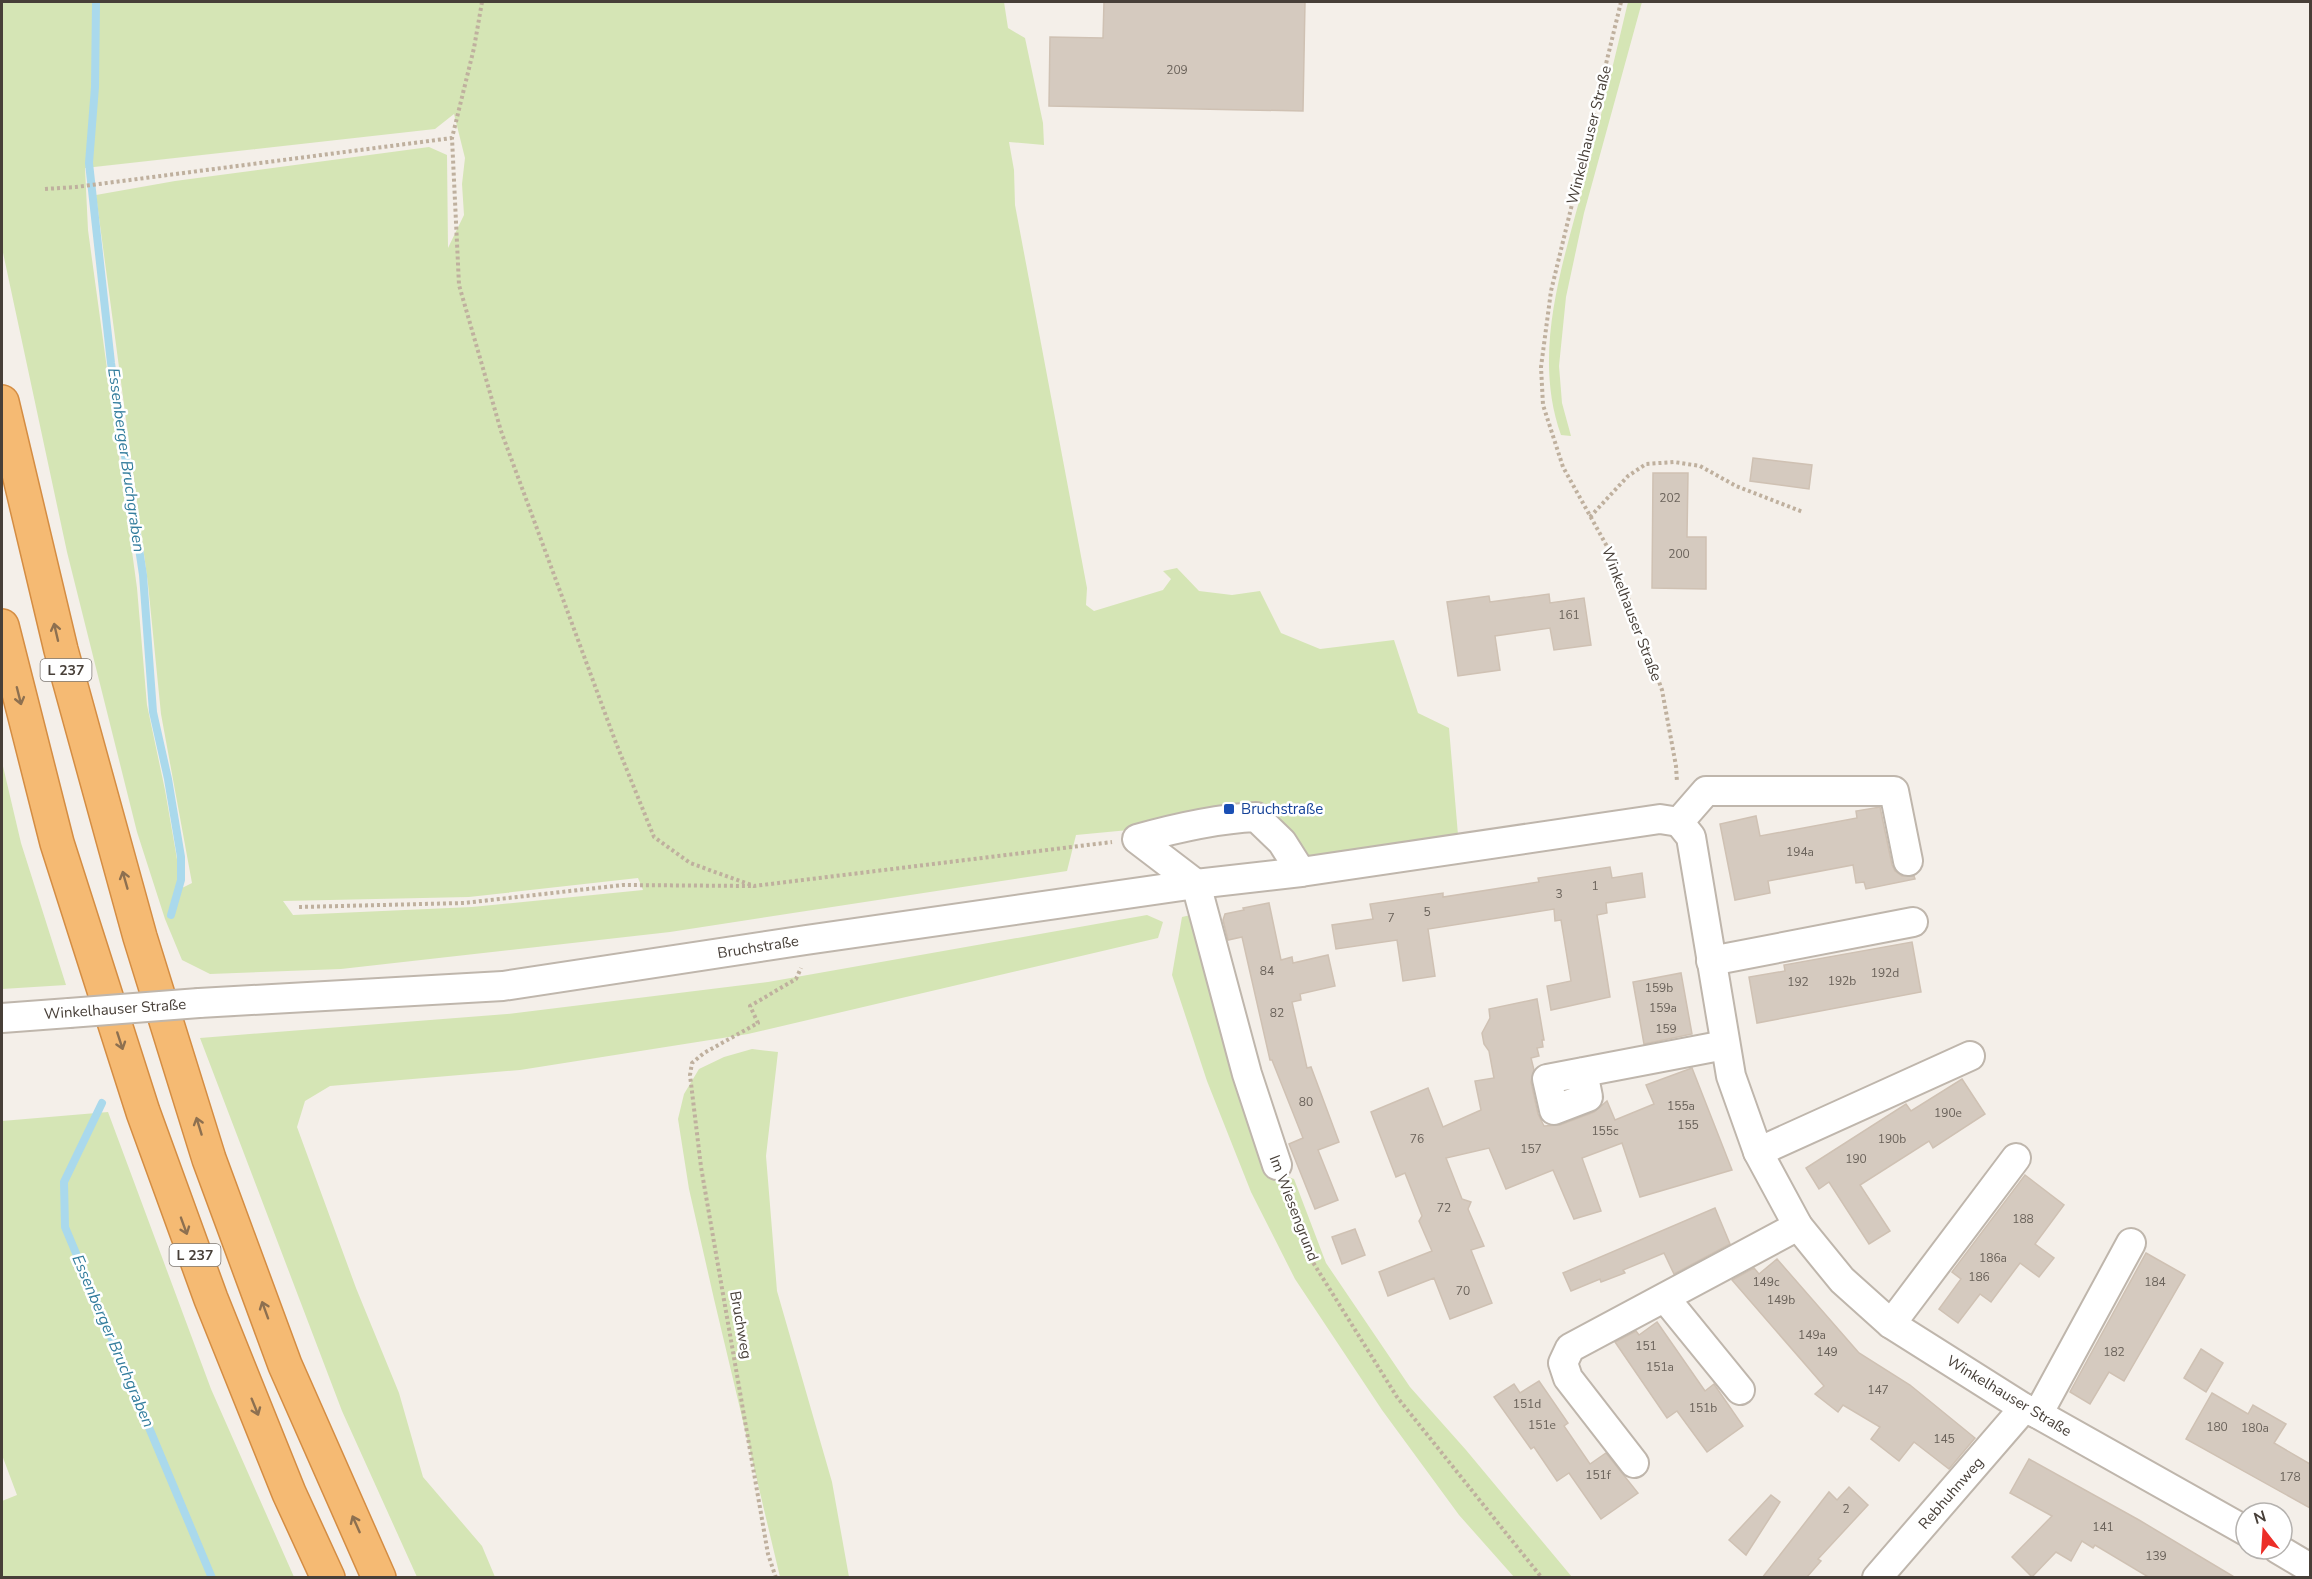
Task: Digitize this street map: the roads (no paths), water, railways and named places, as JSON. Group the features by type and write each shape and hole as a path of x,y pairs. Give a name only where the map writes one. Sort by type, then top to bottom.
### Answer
{"highway":[{"name":"L 237","path":"2,402 61,650 140,937 209,1159 285,1365 379,1578"},
{"name":"L 237","path":"2,626 57,843 143,1112 211,1299 289,1493 327,1578"}],"street":[{"path":"1679,822 1706,791 1894,791 1908,861"},
{"path":"1196,884 1137,839 1176,828 1227,819 1256,817 1282,842 1301,872"},
{"name":"Bruchstraße","path":"228,1002 503,986 806,940 1196,884 1301,872 1660,819 1679,822"},
{"name":"Winkelhauser Straße","path":"1679,822 1690,837 1731,1076 1758,1152 1798,1226 1842,1280 1892,1324 2031,1411 2234,1524"},
{"name":"Im Wiesengrund","path":"1196,884 1247,1074 1277,1165"},
{"path":"1711,961 1913,922"},
{"name":"Winkelhauser Straße","path":"2,1018 228,1002"},
{"path":"1583,1072 1725,1045"},
{"path":"1758,1152 1970,1056"},
{"path":"1892,1324 2016,1158"},
{"path":"1634,1463 1569,1378 1563,1363 1570,1348 1798,1226"},
{"name":"Rebhuhnweg","path":"1877,1578 2031,1411 2131,1243"},
{"path":"1665,1298 1740,1390"},
{"path":"2294,1558 2310,1568"}],"waterway":[{"name":"Essenberger Bruchgraben","path":"96,2 95,87 89,163 111,363 143,575 153,712 168,779 181,857 181,880 171,915"},
{"name":"Essenberger Bruchgraben","path":"102,1103 64,1182 65,1227 212,1578"}],"place":[{"name":"Bruchstraße","path":"1229,809"}]}
